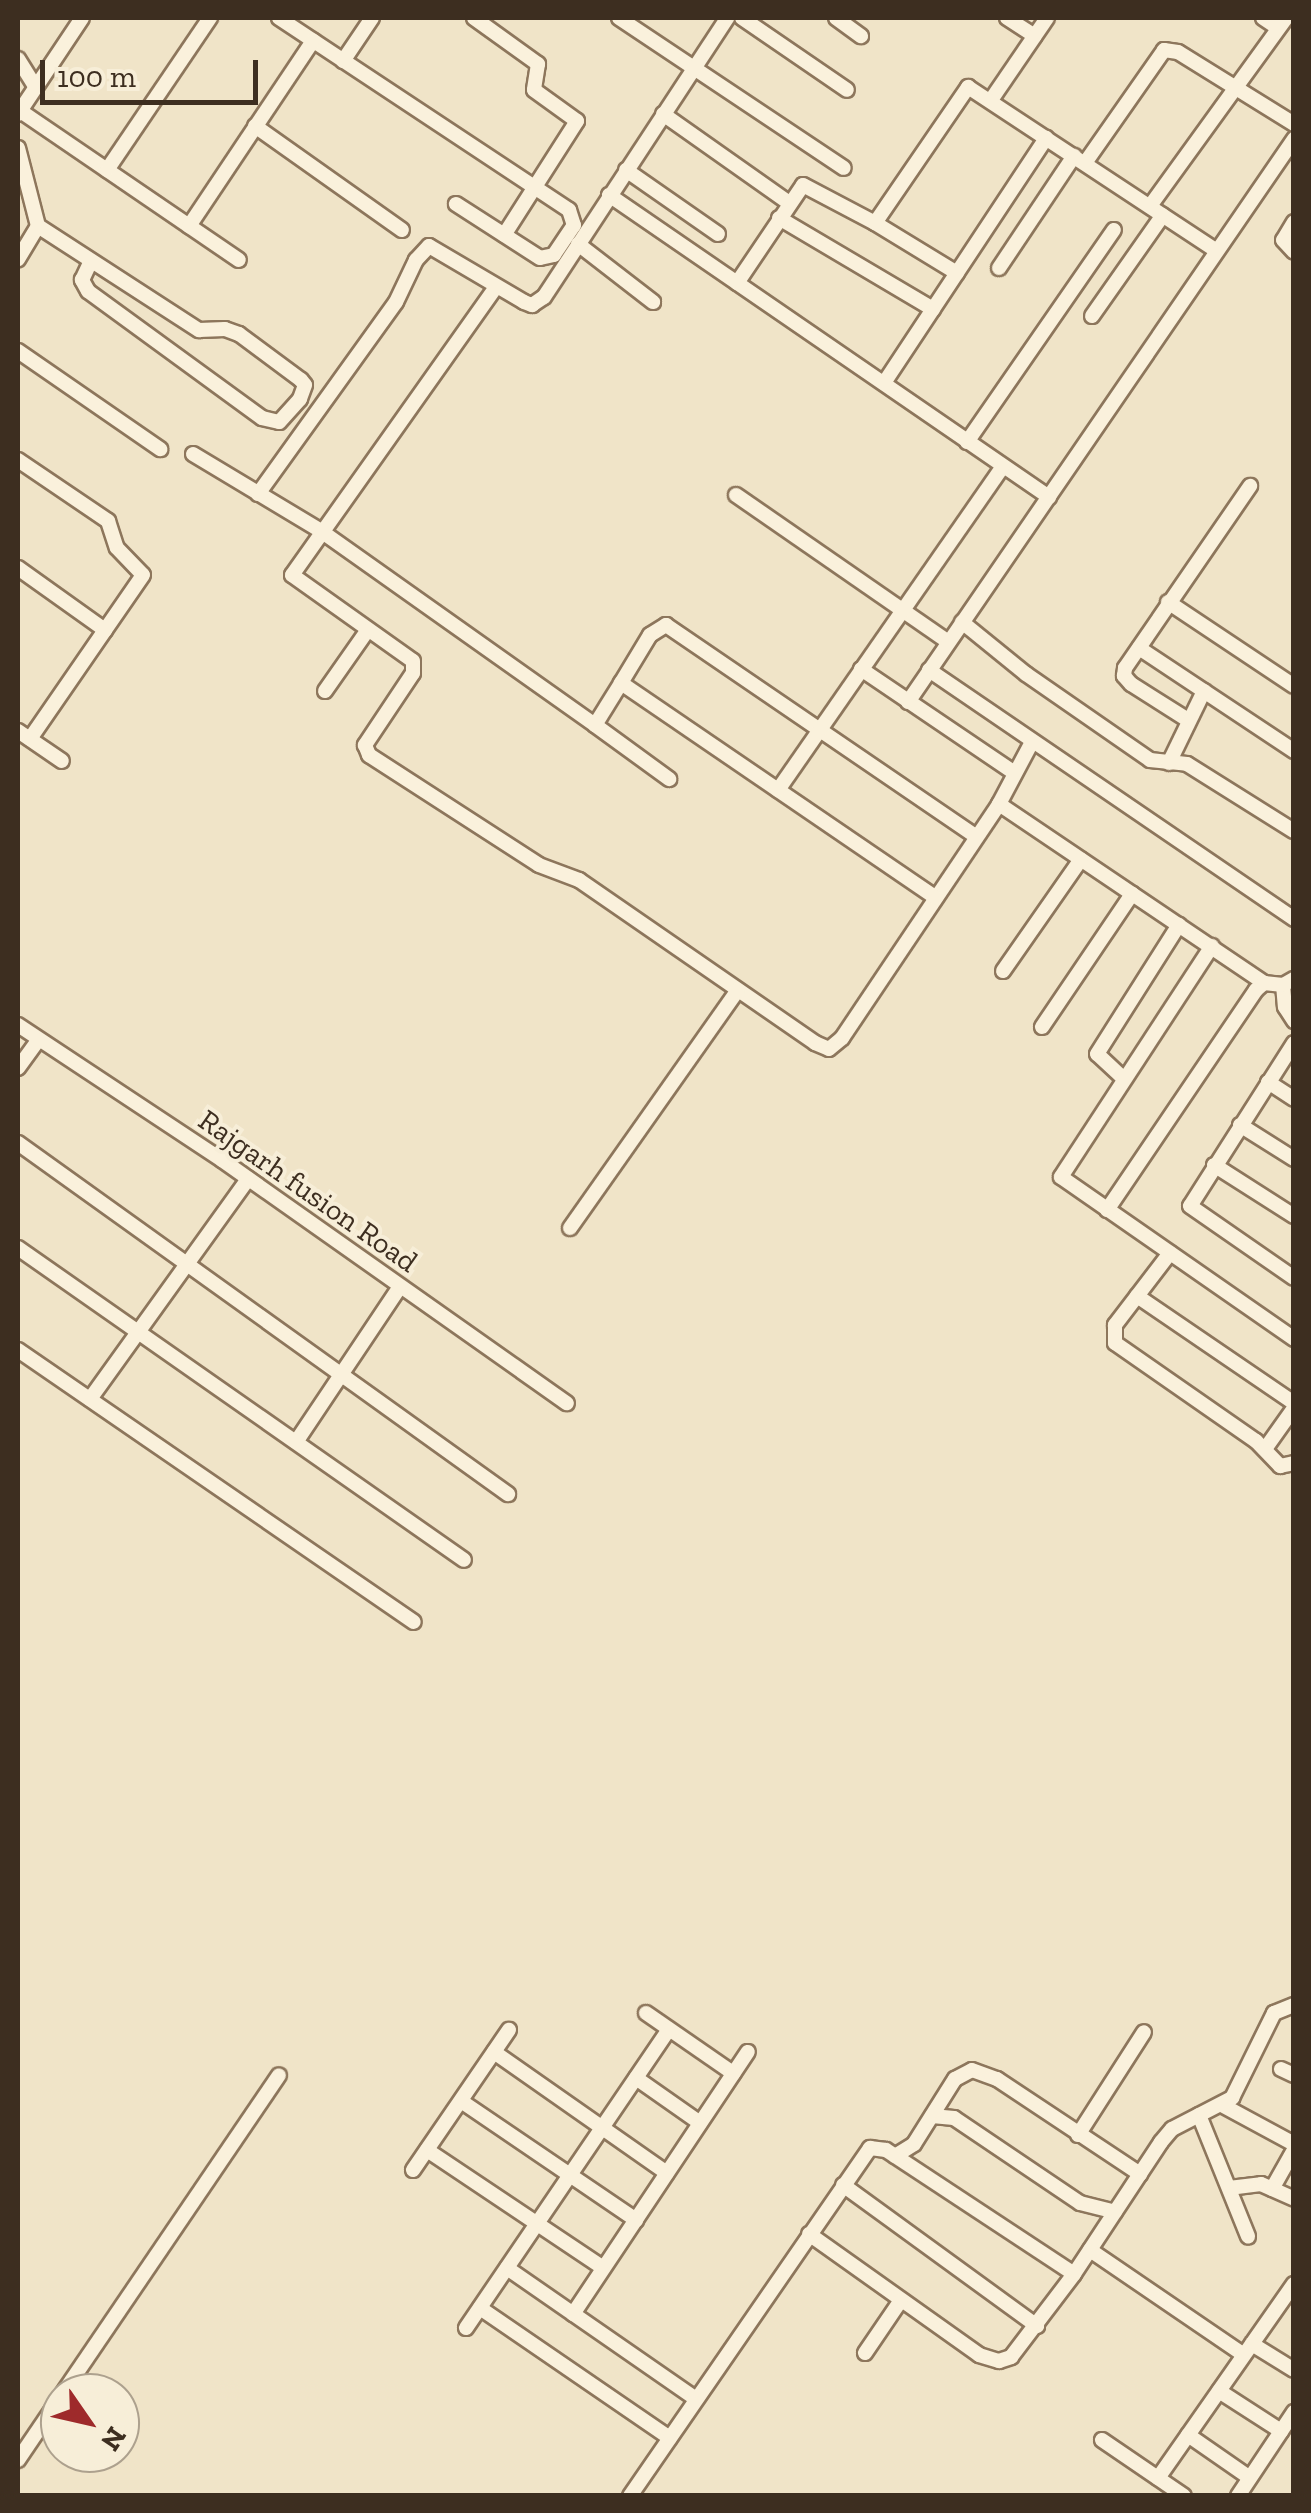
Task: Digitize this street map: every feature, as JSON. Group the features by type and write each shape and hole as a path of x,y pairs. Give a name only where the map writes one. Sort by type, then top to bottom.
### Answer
{"street":[{"path":"82,18 18,112 239,260"},
{"path":"106,170 210,18"},
{"path":"279,18 575,216 564,240 548,259 456,204"},
{"path":"343,61 372,18"},
{"path":"474,18 538,64 534,90 577,121 504,235"},
{"path":"619,18 697,66 844,168"},
{"path":"258,494 396,302 422,251 435,246 496,287 524,302 538,304 727,18"},
{"path":"742,18 847,90"},
{"path":"836,18 861,36"},
{"path":"1007,18 1034,36"},
{"path":"991,100 1047,18"},
{"path":"1092,316 1156,210 1282,23 1262,18"},
{"path":"190,226 313,41"},
{"path":"999,268 1164,50 1178,52 1294,124"},
{"path":"18,59 35,86"},
{"path":"875,223 962,89 972,88 1214,250"},
{"path":"663,114 789,203"},
{"path":"255,126 402,230"},
{"path":"884,384 1046,138"},
{"path":"908,702 1214,250 1294,139"},
{"path":"18,148 38,226 199,330 226,328 240,334 305,385 300,399 279,422 262,418 88,291 82,280 92,261"},
{"path":"626,170 718,234"},
{"path":"737,283 789,203 808,184 956,273"},
{"path":"609,195 1049,497"},
{"path":"779,218 933,309"},
{"path":"1294,222 1284,240 1294,252"},
{"path":"18,258 38,226"},
{"path":"967,442 1114,230"},
{"path":"578,244 653,302"},
{"path":"496,287 295,568 294,579 408,656 414,666 365,745 369,755 538,865 579,880 814,1044 830,1048 842,1038 1000,804 1032,742"},
{"path":"18,351 160,449"},
{"path":"193,454 320,531 669,779"},
{"path":"18,460 102,516 112,527 117,548 141,570 140,582 106,630 24,735 62,761"},
{"path":"778,790 1002,466"},
{"path":"1188,720 1124,676 1168,602 1250,486"},
{"path":"736,495 948,642"},
{"path":"18,568 106,630"},
{"path":"1168,602 1294,686"},
{"path":"962,622 1026,674 1150,760 1186,764 1294,831"},
{"path":"595,725 650,635 662,624 975,836"},
{"path":"325,691 367,631"},
{"path":"1139,648 1294,751"},
{"path":"861,669 1014,772"},
{"path":"929,670 1294,919"},
{"path":"621,683 936,898"},
{"path":"1169,763 1204,691"},
{"path":"1000,804 1264,983 1288,982 1285,1007 1294,1021"},
{"path":"1003,971 1081,859"},
{"path":"1042,1027 1132,894"},
{"path":"1123,1078 1097,1054 1180,925"},
{"path":"1212,946 1061,1173 1294,1339"},
{"path":"1108,1210 1264,983"},
{"path":"570,1228 738,990"},
{"name":"Rajgarh fusion Road","path":"18,1025 248,1179 566,1403"},
{"path":"18,1068 38,1040"},
{"path":"1294,1043 1194,1196 1192,1209 1294,1278"},
{"path":"1268,1082 1294,1099"},
{"path":"1240,1125 1294,1160"},
{"path":"18,1143 508,1494"},
{"path":"1214,1165 1294,1216"},
{"path":"90,1399 248,1179"},
{"path":"18,1248 464,1560"},
{"path":"1170,1253 1115,1326 1115,1342 1265,1449 1280,1466 1294,1463"},
{"path":"296,1442 399,1288"},
{"path":"1137,1296 1294,1405 1265,1449"},
{"path":"18,1350 414,1622"},
{"path":"809,2234 989,2360 1011,2357 1074,2274 1172,2129 1222,2105 1239,2088 1274,2013 1294,2005"},
{"path":"646,2013 734,2074"},
{"path":"413,2170 509,2030"},
{"path":"466,2328 670,2030"},
{"path":"1078,2135 1144,2032"},
{"path":"494,2052 667,2173"},
{"path":"573,2314 748,2052"},
{"path":"894,2156 914,2144 955,2079 972,2070 997,2079 1140,2174"},
{"path":"78,2373 279,2075"},
{"path":"636,2078 700,2123"},
{"path":"460,2101 636,2220"},
{"path":"1222,2105 1294,2147 1272,2189"},
{"path":"1199,2115 1248,2236"},
{"path":"932,2116 954,2118 1080,2203 1115,2212"},
{"path":"630,2496 870,2148 894,2156 1074,2274"},
{"path":"427,2150 604,2268"},
{"path":"842,2184 1037,2326"},
{"path":"1228,2188 1247,2184 1294,2199"},
{"path":"1090,2250 1248,2349 1294,2370"},
{"path":"507,2268 696,2399"},
{"path":"1158,2478 1294,2284"},
{"path":"865,2352 901,2300"},
{"path":"480,2308 670,2438"},
{"path":"1219,2391 1280,2432"},
{"path":"1238,2496 1294,2412"},
{"path":"18,2460 40,2428"},
{"path":"1188,2435 1250,2478"},
{"path":"1102,2440 1184,2496"}]}
